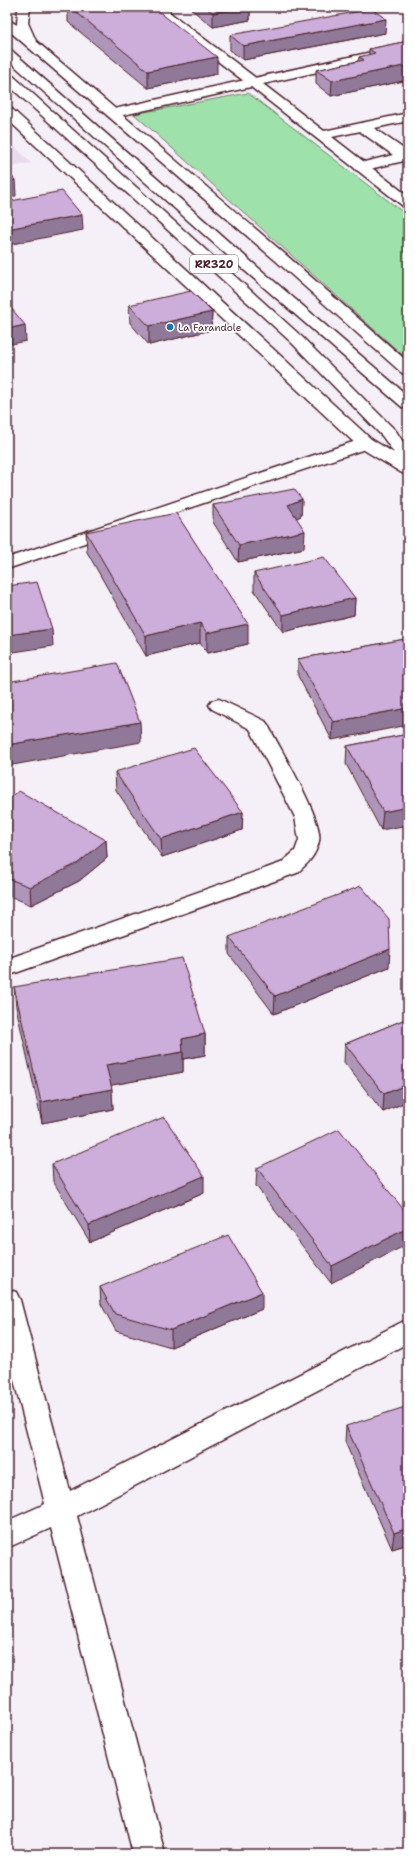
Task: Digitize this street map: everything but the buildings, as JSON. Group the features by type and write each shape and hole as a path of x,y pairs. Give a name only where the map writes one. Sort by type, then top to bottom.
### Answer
{"main road":[{"path":"24,7 22,23 30,42"},
{"path":"164,7 163,13 408,203"},
{"path":"7,23 114,113 408,370"},
{"path":"114,113 408,48"},
{"name":"RR320","path":"7,53 242,261 408,404"},
{"name":"RR320","path":"7,77 296,339 390,434 408,463"},
{"name":"RR320","path":"7,112 365,443 408,469"},
{"path":"320,136 408,117"},
{"path":"363,127 406,156"},
{"path":"360,167 406,156"},
{"path":"7,564 365,443"},
{"path":"7,968 289,868 304,854 309,840 305,817 258,725 219,705"},
{"path":"7,1300 149,1854"},
{"path":"7,1535 61,1510 408,1330"}],"shaded area":[{"path":"7,139 31,163 7,168"}],"green space":[{"path":"248,93 408,216 408,360 134,114"}],"place":[{"name":"La Farandole","path":"170,327"}]}
